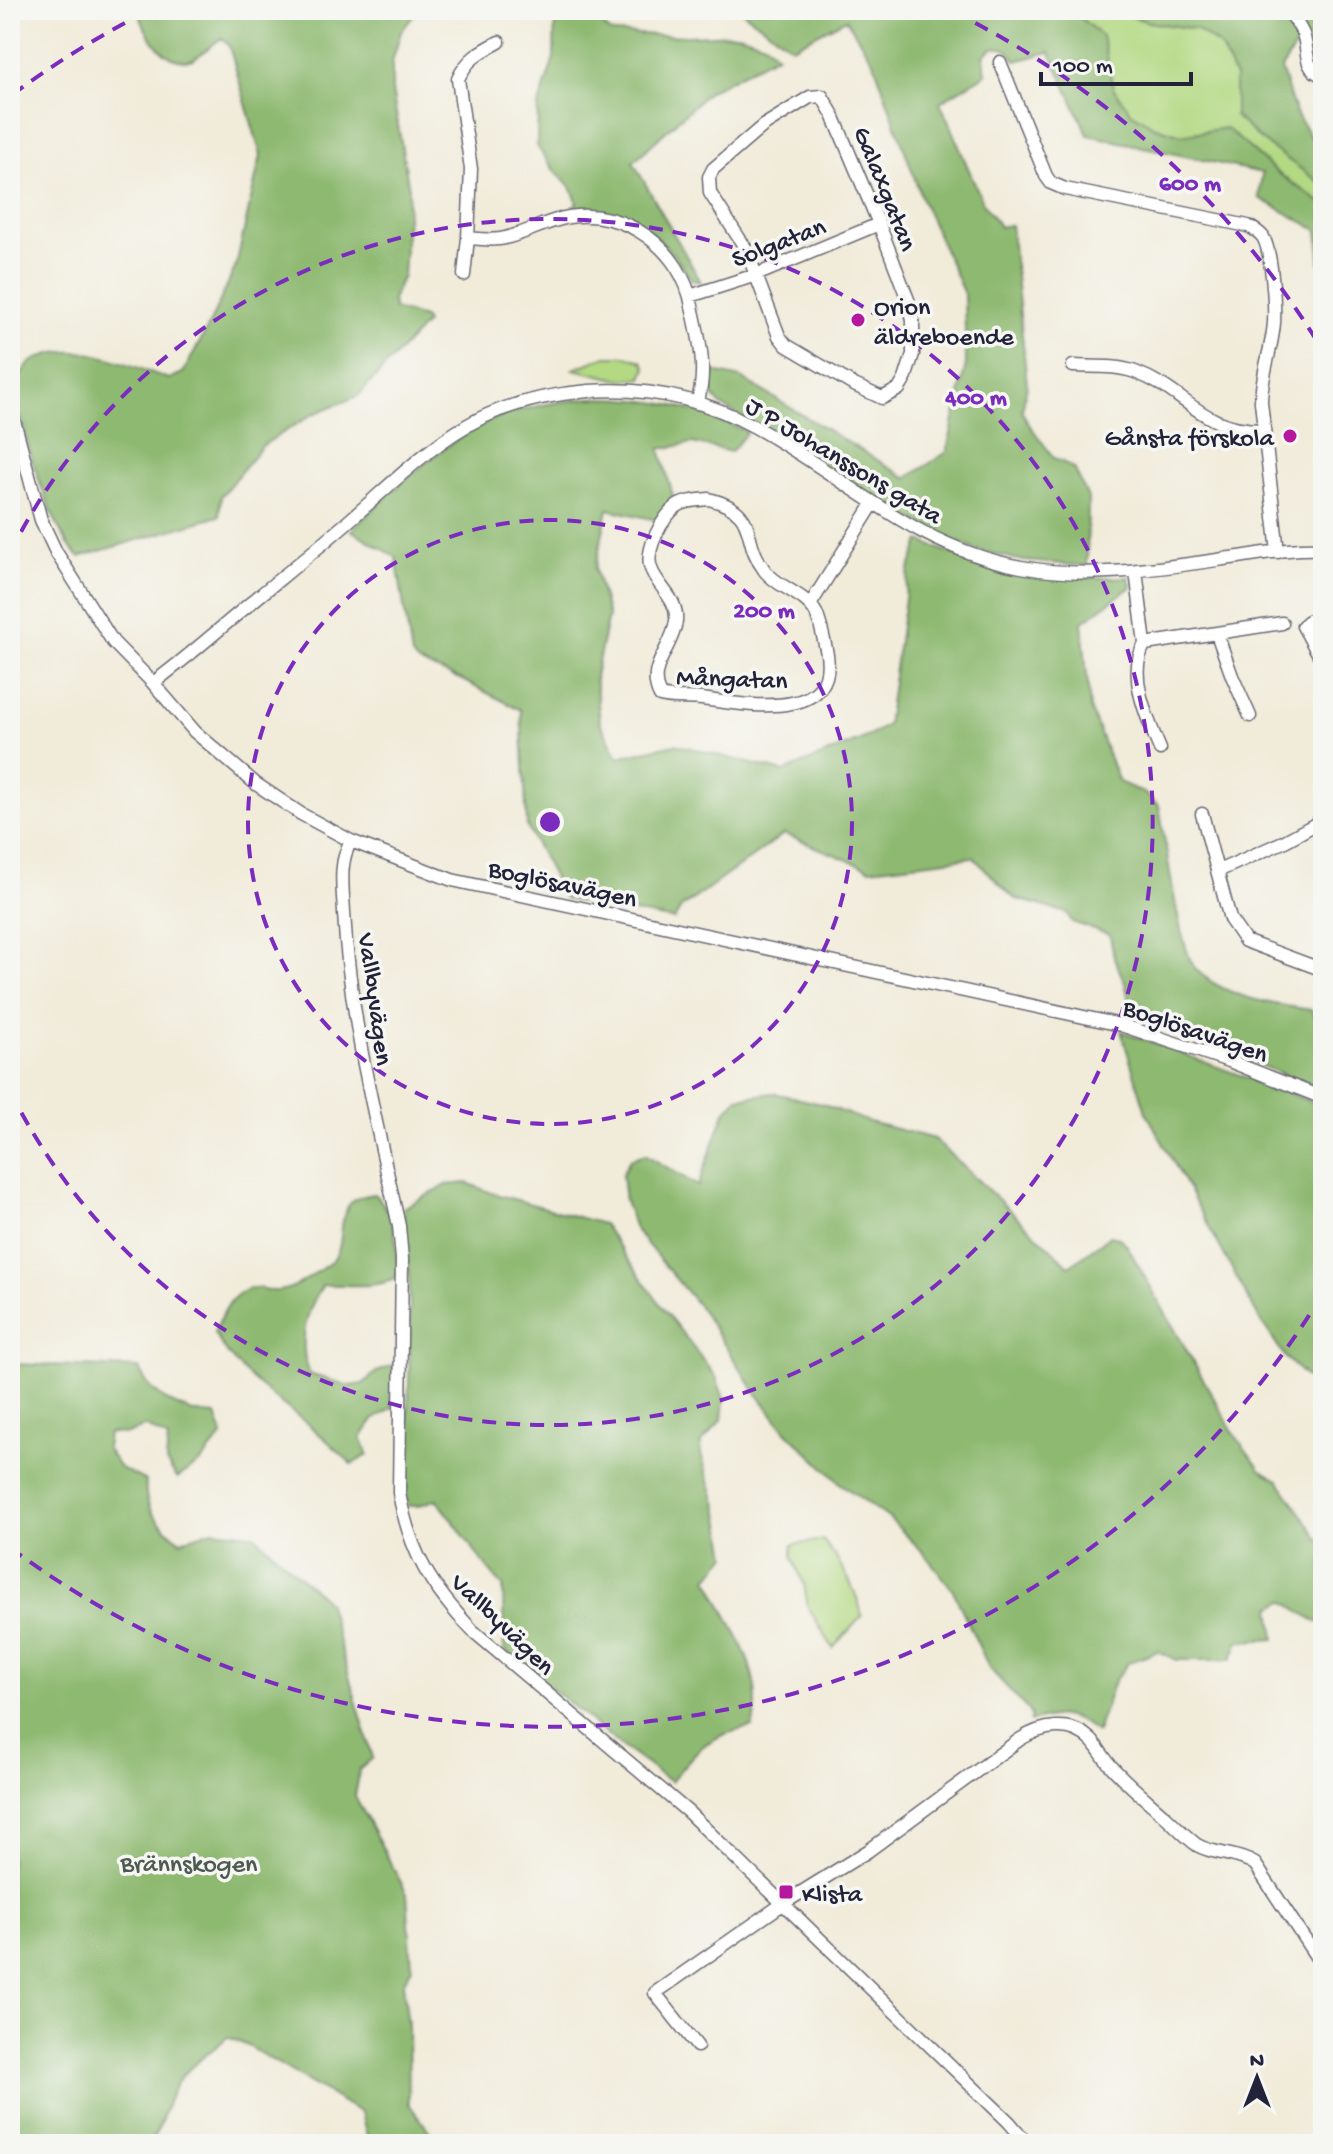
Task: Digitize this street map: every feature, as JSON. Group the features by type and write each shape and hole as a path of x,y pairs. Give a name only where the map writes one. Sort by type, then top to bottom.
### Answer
{"street":[{"path":"1288,10 1304,38 1309,66 1322,75"},
{"path":"464,275 471,169 458,79 464,65 499,42"},
{"path":"1000,62 1051,183 1065,189 1248,226 1263,237 1267,247 1274,311 1261,387 1278,552"},
{"name":"Galaxgatan","path":"822,96 829,103 910,305 914,341 910,365 899,389 882,398 874,395 786,345 779,336 756,275 746,249 710,193 709,177 713,169 763,126 810,97 822,96"},
{"path":"468,238 503,239 551,220 574,216 603,217 625,224 654,241 677,267 690,296 704,373 697,403"},
{"name":"Solgatan","path":"690,296 756,275 879,224"},
{"path":"1073,366 1130,370 1162,386 1213,421 1236,428 1264,430"},
{"name":"J P Johanssons gata","path":"153,683 431,450 481,419 516,405 567,393 631,390 697,403 753,426 920,533 995,561 1023,567 1082,574 1136,571 1323,549"},
{"name":"Boglösavägen","path":"10,406 41,520 56,552 113,642 195,732 256,784 301,814 351,841 452,880 1121,1025 1229,1061 1323,1098"},
{"name":"Mångatan","path":"709,499 728,504 739,511 765,570 810,605 821,627 829,665 823,687 815,695 791,704 745,705 660,696 656,689 656,670 674,631 676,618 674,607 651,570 650,560 660,527 678,505 709,499"},
{"path":"810,605 873,504"},
{"path":"1136,571 1145,644 1139,653 1140,683 1146,713 1160,749"},
{"path":"1323,617 1310,620 1303,626 1323,662"},
{"path":"1145,644 1282,623"},
{"path":"1217,634 1250,716"},
{"path":"1202,814 1230,919 1245,941 1323,970"},
{"path":"1218,871 1323,820"},
{"name":"Vallbyvägen","path":"351,841 342,866 346,941 355,1024 399,1226 402,1271 399,1493 414,1550 443,1600 473,1631 688,1812 1009,2122 1028,2144"},
{"path":"697,2046 655,1993 784,1903 868,1851 1031,1733 1056,1726 1079,1732 1090,1739 1110,1765 1198,1846 1240,1855 1255,1864 1323,1967"}],"green space":[{"path":"139,10 418,10 401,32 392,62 392,90 409,189 403,276 392,300 394,309 424,318 426,323 358,396 313,414 262,446 221,496 219,516 80,557 59,528 29,450 18,402 21,376 33,361 49,354 66,352 101,356 169,379 183,373 236,266 261,155 229,46 222,38 190,60 172,58 150,37"},
{"path":"555,10 601,10 599,22 611,33 687,36 739,34 765,43 777,55 709,91 633,162 701,282 692,280 668,248 643,227 613,215 573,209 577,201 571,187 537,146 538,108 554,58"},
{"path":"740,10 1071,10 1102,36 1113,88 1131,112 1153,126 1181,135 1226,128 1279,174 1323,204 1323,293 1318,230 1259,198 1262,173 1088,135 1050,52 1016,61 1007,50 992,48 984,56 986,74 940,102 983,203 1000,227 1011,225 1027,385 1022,411 1054,458 1074,468 1088,498 1087,566 1024,561 976,550 953,541 877,500 721,405 713,396 710,371 741,378 907,478 947,452 966,364 964,294 923,202 874,63 846,19 792,47"},
{"path":"1071,10 1112,10 1149,22 1196,29 1221,46 1235,77 1235,116 1261,140 1323,185 1323,204 1279,174 1226,128 1181,135 1153,126 1131,112 1113,88 1101,36"},
{"path":"1112,10 1323,10 1323,46 1299,41 1281,69 1295,112 1323,157 1323,185 1261,140 1235,116 1235,77 1220,46 1196,29 1149,22"},
{"path":"606,356 626,356 642,361 646,368 642,378 621,380 574,369"},
{"path":"590,398 631,399 671,405 747,432 731,452 693,443 660,449 674,500 656,520 608,509 595,569 608,616 595,676 600,722 618,757 675,744 784,772 869,736 887,725 909,570 920,541 972,560 1022,572 1074,577 1129,577 1131,587 1082,622 1090,708 1119,782 1144,793 1159,806 1178,918 1196,969 1207,979 1234,993 1311,1010 1323,1030 1323,1090 1133,1015 1125,983 1114,958 1110,935 1072,922 1067,913 1014,898 973,857 870,869 784,834 681,908 674,920 565,899 527,827 521,710 460,679 417,662 412,656 396,557 351,530 430,460 482,425 521,410"},
{"path":"1121,1031 1323,1106 1323,1388 1315,1385 1286,1358 1259,1318 1146,1112"},
{"path":"774,1093 822,1104 866,1121 934,1139 1069,1266 1110,1236 1126,1244 1235,1435 1260,1469 1278,1480 1323,1545 1323,1621 1317,1622 1284,1601 1271,1608 1275,1639 1239,1641 1231,1660 1176,1660 1158,1651 1128,1663 1114,1681 1097,1732 1065,1716 1030,1722 1031,1715 1027,1709 989,1668 953,1590 922,1551 890,1519 841,1484 786,1431 754,1390 701,1309 636,1231 625,1201 622,1175 630,1159 645,1154 698,1186 725,1112 738,1098"},
{"path":"467,1183 603,1224 716,1377 724,1399 722,1420 701,1443 701,1454 719,1512 727,1555 708,1579 744,1651 755,1689 756,1708 752,1727 725,1734 706,1744 671,1782 621,1746 504,1649 503,1586 436,1499 418,1506 408,1506 410,1315 403,1208 446,1185"},
{"path":"374,1194 388,1211 392,1222 397,1278 370,1285 323,1285 308,1316 304,1339 309,1374 350,1386 363,1384 376,1372 394,1365 392,1409 373,1420 361,1438 368,1455 352,1464 248,1376 214,1333 230,1303 242,1292 259,1288 285,1290 327,1265 339,1246 344,1214 349,1205"},
{"name":"Brännskogen","path":"10,1364 139,1368 160,1396 193,1412 216,1415 223,1435 202,1461 177,1478 166,1462 168,1439 145,1426 128,1434 108,1433 106,1448 120,1468 146,1481 150,1508 159,1522 180,1541 213,1530 253,1534 327,1601 373,1758 360,1769 355,1796 407,1894 412,1967 403,1983 408,2025 409,2104 439,2144 369,2144 361,2113 228,2037 179,2080 149,2144 10,2144"},
{"path":"823,1540 847,1576 862,1616 833,1648 808,1607 804,1584 792,1556 792,1545"}],"place":[{"name":"Orion äldreboende","path":"858,320"},
{"name":"Gånsta förskola","path":"1290,436"},
{"name":"Klista","path":"786,1892"}]}
